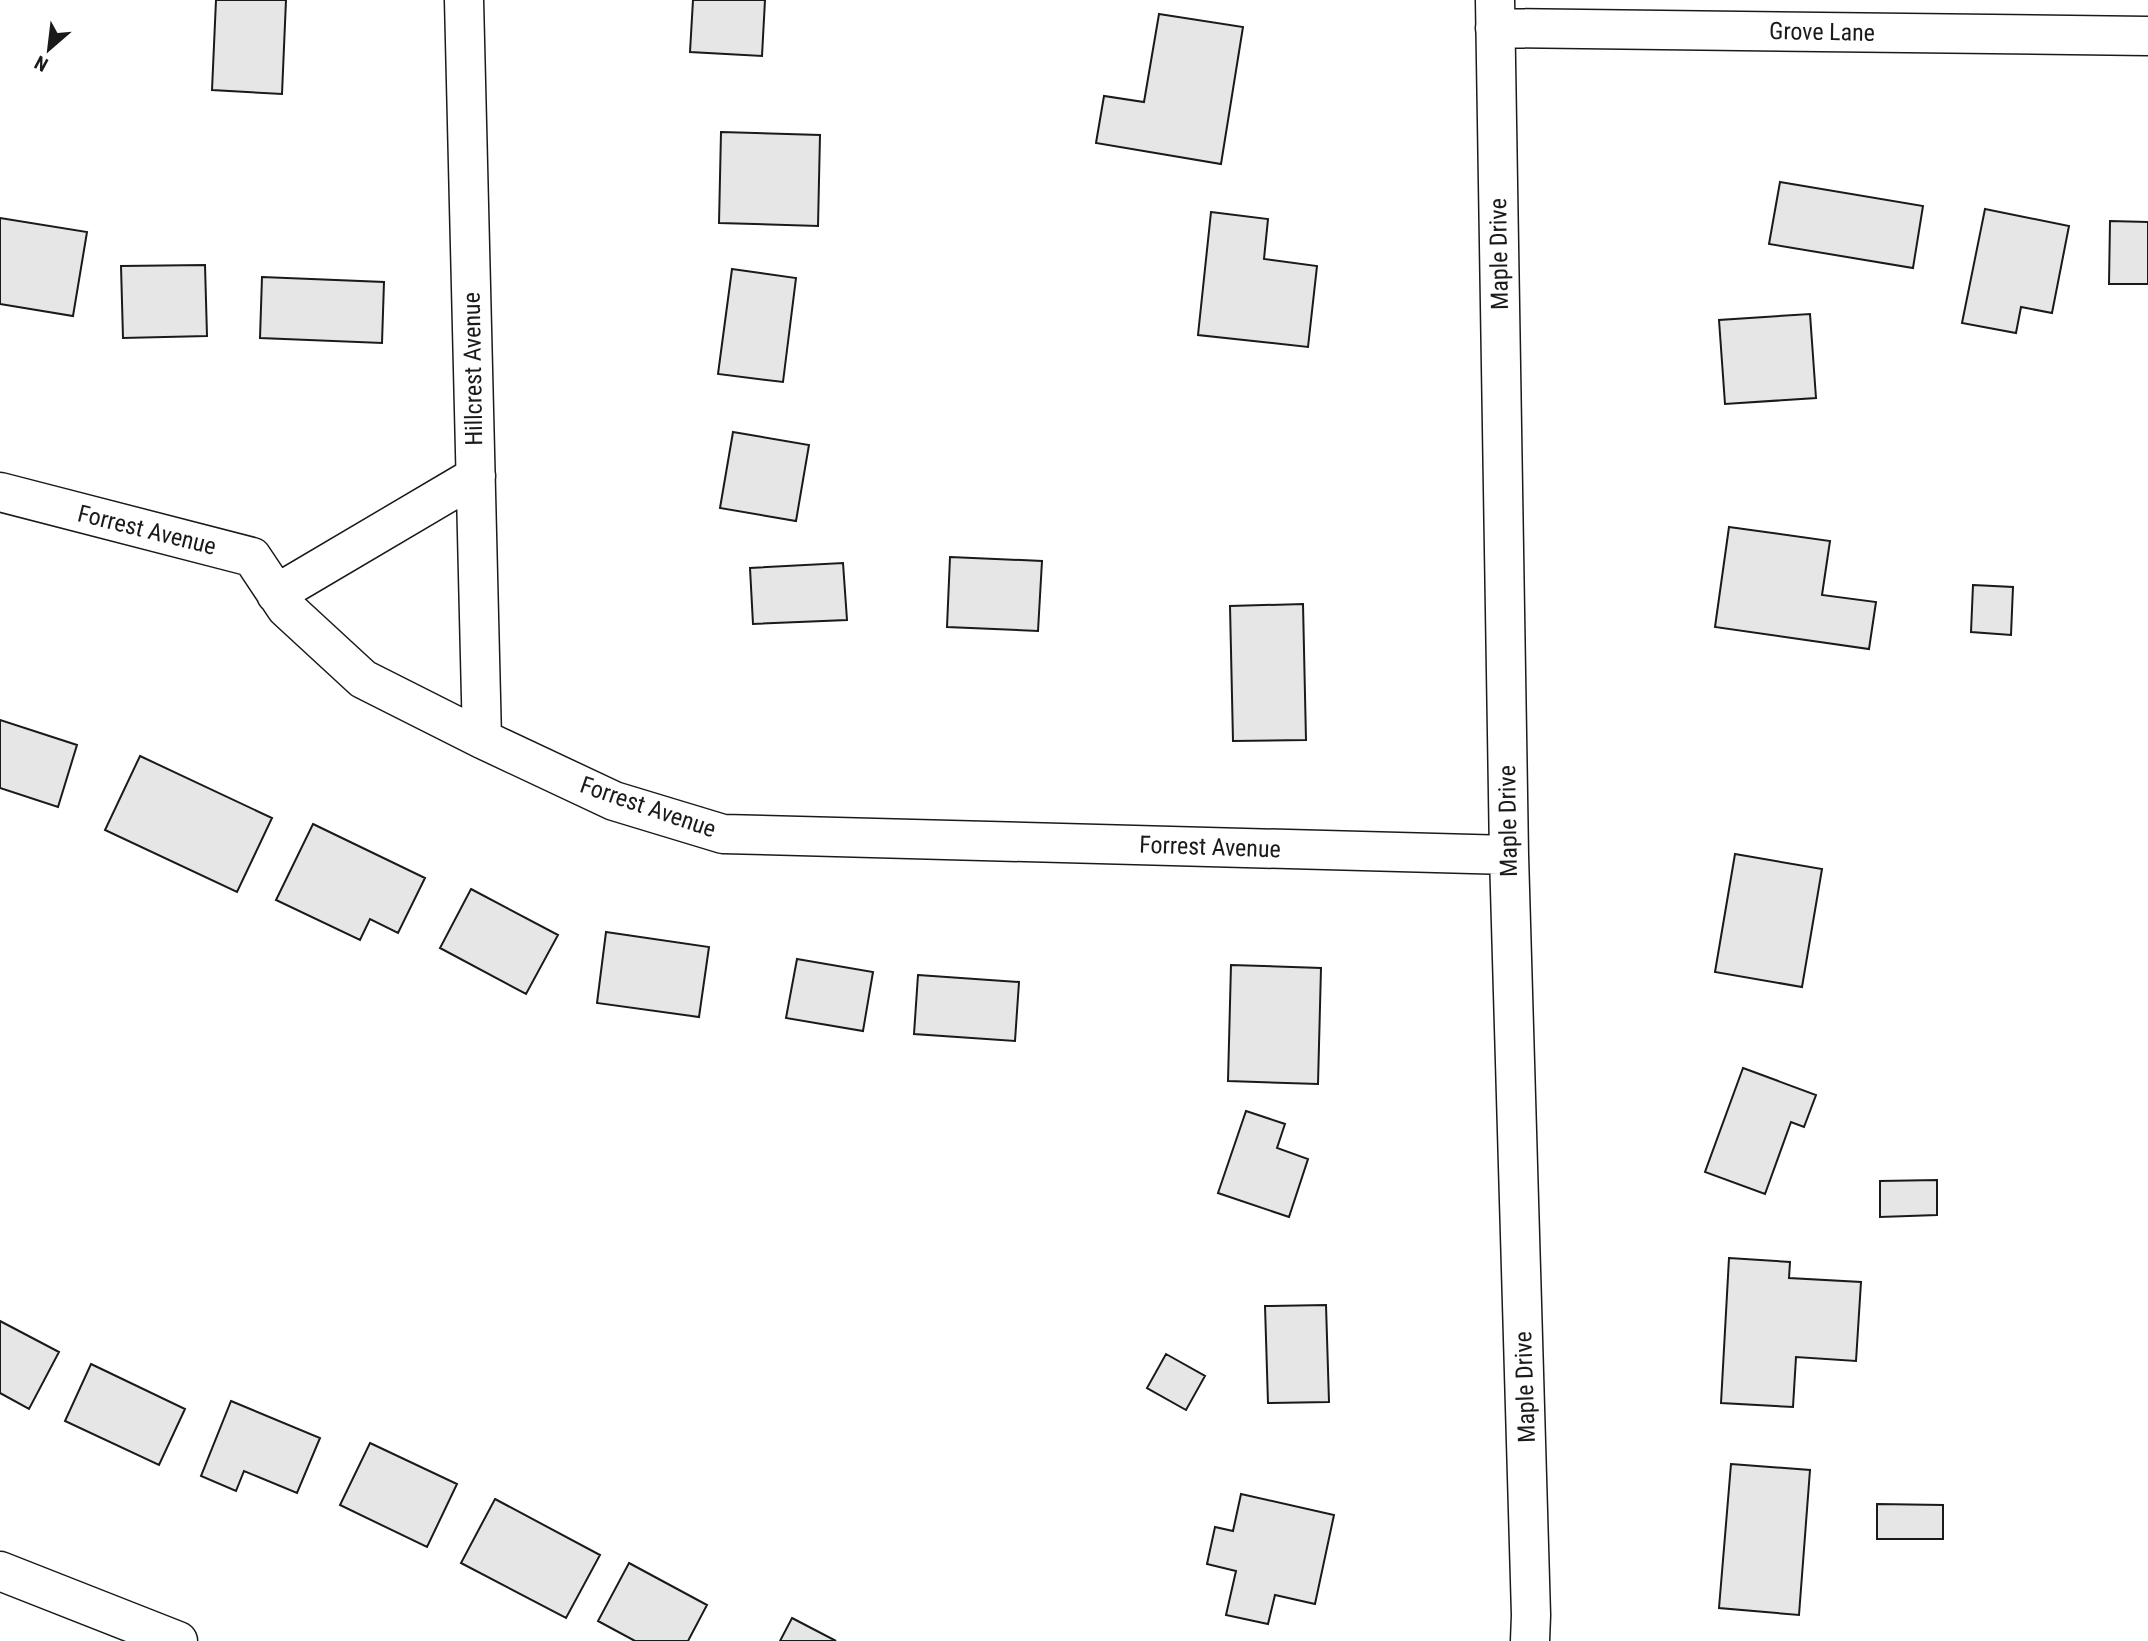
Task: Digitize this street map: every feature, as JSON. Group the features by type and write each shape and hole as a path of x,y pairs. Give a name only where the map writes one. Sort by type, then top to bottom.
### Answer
{"street":[{"name":"Hillcrest Avenue","path":"464,0 482,739"},
{"name":"Grove Lane","path":"1495,14 2148,36"},
{"name":"Maple Drive","path":"1495,14 1509,855 1530,1641"},
{"path":"276,594 475,476"},
{"name":"Forrest Avenue","path":"0,492 252,557 286,608 363,678 482,739 614,801 723,834 1509,855"},
{"path":"4,1584 178,1641"}],"building":[{"path":"216,0 286,0 282,94 212,90"},
{"path":"693,0 765,0 762,56 690,52"},
{"path":"1159,14 1243,27 1221,164 1096,143 1104,96 1144,102"},
{"path":"721,132 820,135 818,226 719,223"},
{"path":"1780,182 1923,206 1913,268 1769,244"},
{"path":"1985,209 2069,226 2052,313 2021,307 2016,333 1962,323"},
{"path":"1211,212 1268,219 1264,259 1317,266 1308,347 1198,335"},
{"path":"0,218 87,232 73,316 0,304"},
{"path":"2110,221 2148,222 2148,284 2109,284"},
{"path":"205,265 207,336 123,338 121,266"},
{"path":"732,269 796,278 783,382 718,374"},
{"path":"262,277 384,282 382,343 260,338"},
{"path":"1810,314 1816,398 1725,404 1719,320"},
{"path":"733,432 809,445 796,521 720,508"},
{"path":"1729,527 1830,541 1822,595 1876,602 1869,649 1715,627"},
{"path":"950,557 1042,561 1038,631 947,627"},
{"path":"843,563 847,620 753,624 750,568"},
{"path":"1973,585 2013,587 2011,635 1971,632"},
{"path":"1303,604 1306,740 1233,741 1230,606"},
{"path":"0,720 77,745 58,807 0,788"},
{"path":"140,756 272,818 237,892 105,830"},
{"path":"313,824 425,878 398,933 370,919 360,940 276,900"},
{"path":"1735,854 1822,869 1802,987 1715,972"},
{"path":"471,889 558,935 526,994 440,948"},
{"path":"606,932 709,947 699,1017 597,1003"},
{"path":"797,959 873,972 863,1031 786,1018"},
{"path":"1231,965 1321,968 1318,1084 1228,1081"},
{"path":"918,975 1019,982 1015,1041 914,1034"},
{"path":"1743,1068 1816,1095 1804,1127 1791,1122 1765,1194 1705,1172"},
{"path":"1246,1111 1285,1124 1277,1148 1308,1159 1289,1217 1218,1193"},
{"path":"1937,1180 1937,1215 1880,1217 1880,1181"},
{"path":"1729,1258 1790,1262 1789,1278 1861,1282 1856,1361 1796,1357 1793,1407 1721,1403"},
{"path":"1326,1305 1329,1402 1268,1403 1265,1306"},
{"path":"0,1321 59,1352 29,1409 0,1393"},
{"path":"1166,1354 1205,1376 1186,1410 1147,1388"},
{"path":"91,1364 185,1409 159,1465 65,1421"},
{"path":"231,1401 320,1438 297,1493 244,1471 236,1491 201,1476"},
{"path":"370,1443 457,1484 427,1547 340,1505"},
{"path":"1731,1464 1810,1470 1799,1615 1719,1608"},
{"path":"1241,1494 1334,1515 1315,1604 1275,1595 1268,1624 1226,1615 1236,1571 1207,1564 1215,1527 1233,1531"},
{"path":"495,1499 600,1555 566,1618 461,1563"},
{"path":"1877,1504 1943,1505 1943,1539 1877,1539"},
{"path":"629,1563 707,1605 688,1641 635,1641 598,1621"},
{"path":"792,1618 836,1641 780,1641"}]}
